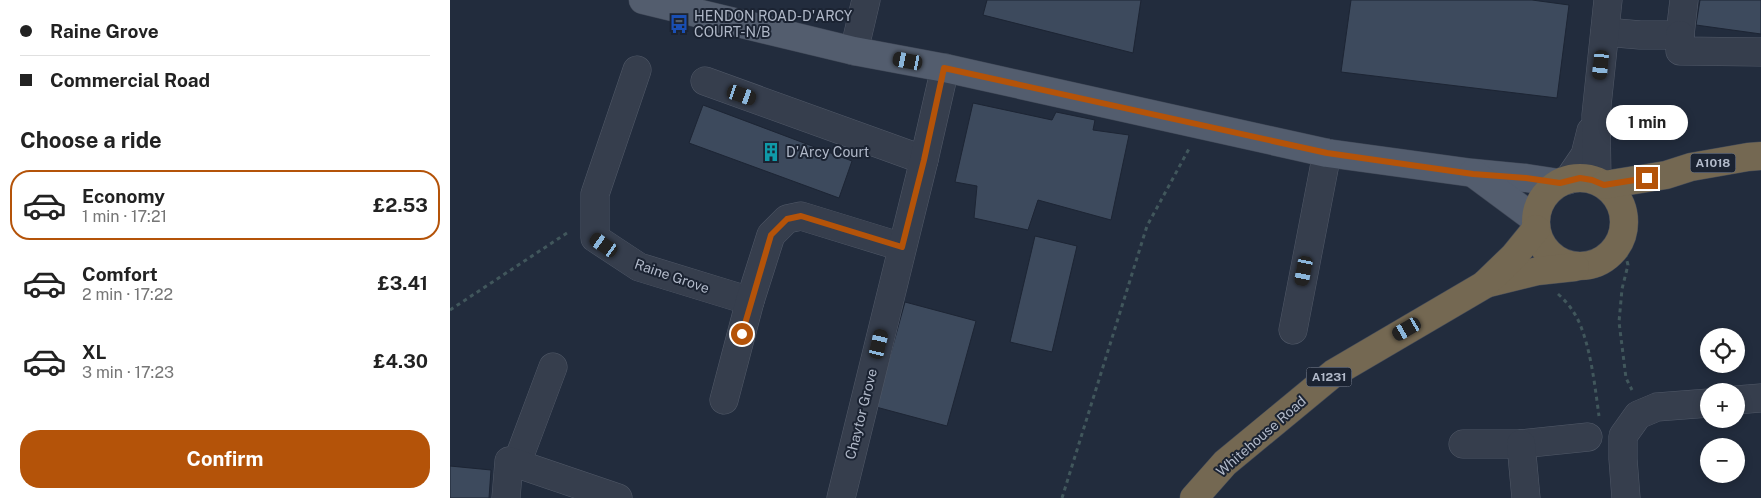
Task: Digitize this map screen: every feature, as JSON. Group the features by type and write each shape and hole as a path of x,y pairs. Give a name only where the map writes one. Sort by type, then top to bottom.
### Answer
{"highway":[{"name":"A1018","path":"1600,183 1666,175 1691,167 1761,156"},
{"name":"A1018","path":"1621,238 1641,201 1666,175"},
{"path":"1580,178 1600,183 1615,195 1622,209 1624,224 1621,238 1615,250 1595,264 1584,267 1570,266 1558,261 1547,252 1540,242 1535,224 1540,203 1548,192 1564,181 1580,178"},
{"name":"Whitehouse Road","path":"1194,498 1225,463 1334,373 1484,285 1514,256 1535,224"},
{"name":"Whitehouse Road","path":"1484,285 1538,271 1584,267"}],"main road":[{"path":"643,0 854,51 944,68 1327,153 1473,174 1564,181"},
{"path":"1473,174 1535,224"}],"street":[{"path":"854,51 866,0"},
{"path":"1564,181 1585,155 1596,115 1608,0"},
{"path":"1684,0 1680,51 1761,52"},
{"path":"1605,32 1640,35 1680,35"},
{"name":"Chaytor Grove","path":"841,498 924,160 944,68"},
{"name":"Raine Grove","path":"636,70 595,194 594,238 639,267 750,301"},
{"path":"705,81 924,160"},
{"path":"1596,115 1600,183"},
{"path":"1293,330 1327,153"},
{"path":"724,400 750,301 771,235 787,219 801,216 902,247"},
{"path":"506,498 513,462 553,367"},
{"path":"1745,399 1761,398"},
{"path":"1626,498 1623,436 1638,415 1658,408 1700,404"},
{"path":"1463,444 1521,444 1594,428"},
{"path":"1521,444 1526,498"},
{"path":"513,462 602,495"}],"path":[{"path":"1062,498 1147,226 1202,125"},
{"path":"450,310 594,215"},
{"path":"1621,238 1628,265 1622,289 1619,322 1626,378 1633,391 1658,408"},
{"path":"1538,271 1570,306 1580,323 1591,363 1594,428"}],"building":[{"path":"987,0 1141,0 1133,53 983,15"},
{"path":"1351,0 1532,0 1569,5 1557,98 1341,72"},
{"path":"1700,0 1761,0 1761,34 1696,25"},
{"path":"973,103 1052,120 1056,112 1095,120 1093,130 1129,135 1111,220 1038,200 1028,230 974,218 977,186 955,182"},
{"name":"D'Arcy Court","path":"703,105 852,161 839,198 689,143"},
{"path":"1035,236 1077,246 1052,352 1010,342"},
{"path":"905,302 976,321 947,426 876,407"},
{"path":"450,466 491,470 489,498 450,498"}],"place":[{"name":"HENDON ROAD-D'ARCY COURT-N/B","path":"679,24"},
{"name":"D'Arcy Court","path":"771,152"}],"route":[{"path":"742,334 750,301 771,235 787,219 801,216 902,247 924,160 944,68 1327,153 1473,174 1560,183 1580,178 1597,181 1604,185 1647,178"}]}
